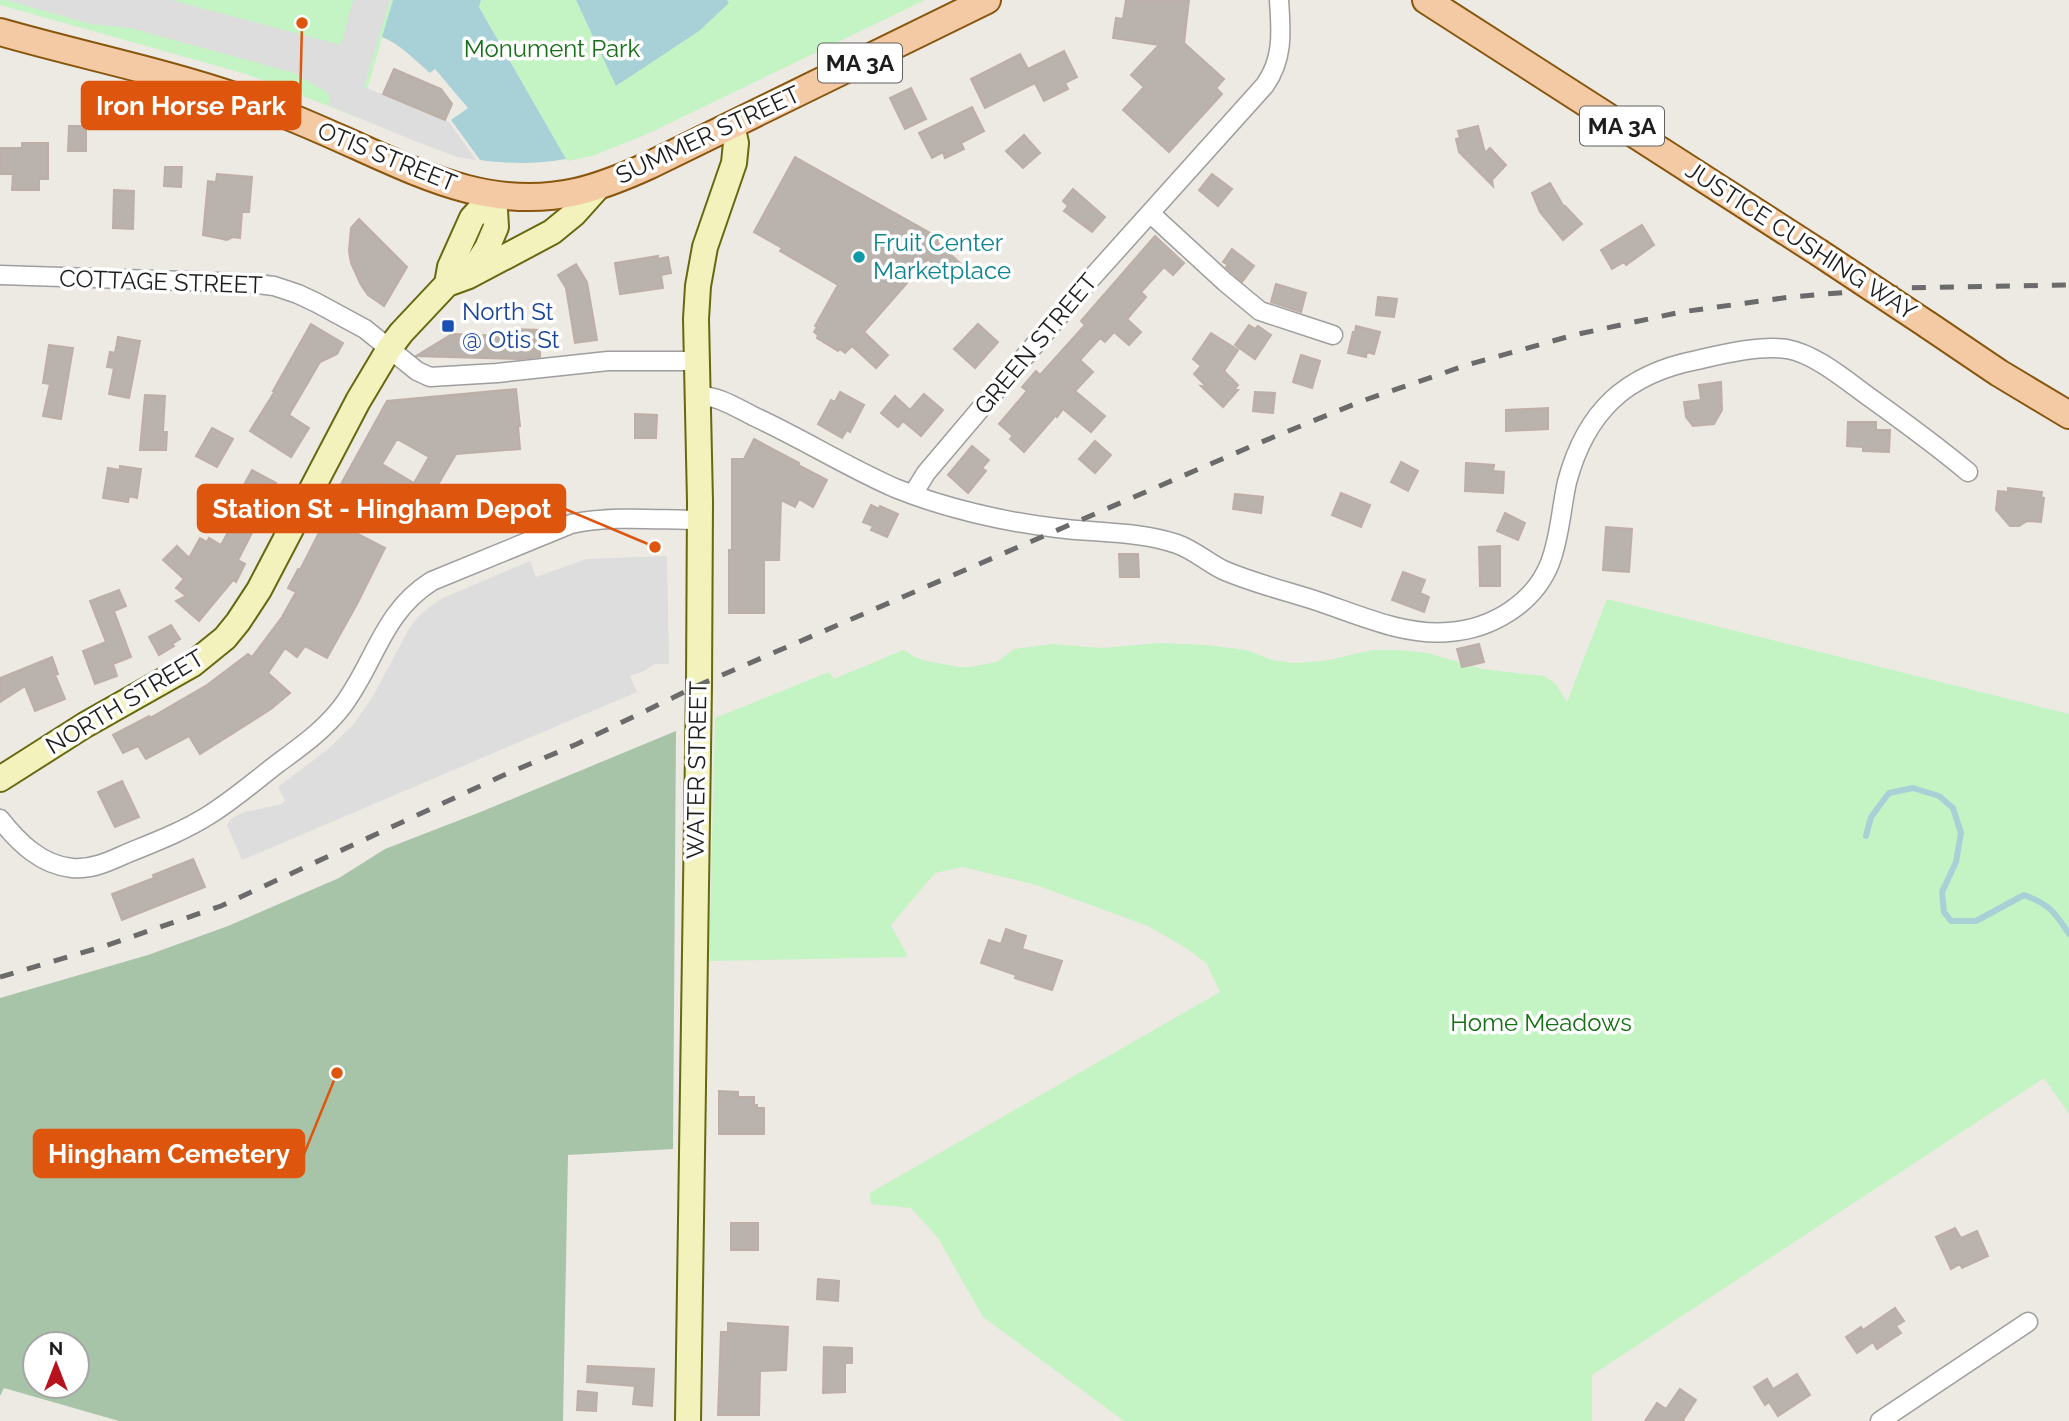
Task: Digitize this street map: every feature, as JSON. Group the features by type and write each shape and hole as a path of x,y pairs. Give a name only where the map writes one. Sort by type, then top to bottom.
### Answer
{"main road":[{"name":"SUMMER STREET","path":"494,194 531,197 556,195 600,185 650,165 987,0"},
{"name":"JUSTICE CUSHING WAY","path":"1426,0 1818,252 1999,373 2069,415"},
{"name":"OTIS STREET","path":"0,32 94,55 238,97 442,183 494,194"},
{"name":"WATER STREET","path":"688,1421 699,685 699,432 696,361 698,286 708,239 734,163 736,143 732,125"},
{"path":"458,280 552,232 574,214 600,185"},
{"name":"NORTH STREET","path":"0,779 85,724 193,664 225,638 259,590 358,401 389,349 425,305 458,280 487,248 496,227 494,194"}],"street":[{"name":"GREEN STREET","path":"913,495 935,462 1088,282 1271,76 1280,52 1279,0"},
{"path":"1150,212 1260,311 1333,335"},
{"name":"COTTAGE STREET","path":"0,275 274,286 298,294 365,329 417,371 438,377 608,360 696,361"},
{"path":"697,396 709,396 729,404 892,487 913,495 1026,524 1161,540 1186,548 1220,569 1241,577 1399,628 1444,633 1487,623 1526,601 1550,563 1567,483 1579,449 1607,404 1627,386 1652,372 1691,360 1740,352 1778,349 1794,351 1842,377 1927,438 1968,472"},
{"path":"0,818 29,850 70,868 91,867 141,848 207,816 310,739 346,701 400,608 414,593 432,581 570,524 623,520 699,520"},
{"path":"1880,1421 1901,1415 2028,1322"}],"green space":[{"path":"0,0 393,0 359,118 246,74 0,5"},
{"name":"Monument Park","path":"481,0 576,0 617,86 729,3 727,0 925,0 645,135 592,156 567,161 479,7"},
{"name":"Home Meadows","path":"1607,599 2069,714 2069,1114 2044,1078 1592,1375 1592,1421 1124,1421 983,1317 938,1238 911,1208 871,1204 870,1193 1220,992 1207,964 1188,949 1148,926 1036,885 963,867 935,873 891,925 908,957 709,961 715,718 829,672 834,679 903,650 927,661 970,667 997,662 1014,649 1052,644 1101,648 1160,643 1206,645 1246,650 1272,660 1294,663 1324,661 1372,650 1399,650 1428,653 1482,669 1544,676 1556,684 1567,702"},
{"path":"676,731 673,1149 568,1155 563,1421 119,1421 46,1400 91,1400 91,1330 21,1330 21,1393 4,1388 0,1396 0,998 148,955 228,926 339,878 385,849"}],"shaded area":[{"path":"6,0 171,0 341,45 353,0 390,0 364,87 449,122 476,160 457,157 328,105 328,93 294,73 130,28 91,24"},
{"path":"667,556 669,664 654,664 630,676 637,692 242,860 227,825 231,819 242,813 282,804 285,800 278,787 327,750 353,725 372,698 410,627 431,606 443,598 530,561 536,577 587,559"}],"water":[{"path":"393,0 481,0 479,7 566,159 523,163 480,160 451,120 468,108 435,69 430,73 401,48 382,37"},
{"path":"576,0 727,0 729,3 699,31 616,86"}],"building":[{"path":"1126,0 1189,0 1184,43 1224,79 1216,88 1222,94 1169,152 1123,110 1144,87 1131,75 1159,45 1113,38 1116,18 1123,19"},
{"path":"1064,51 1077,77 1065,83 1068,89 1044,101 1035,83 985,108 971,79 1020,54 1028,69"},
{"path":"394,69 441,89 452,104 445,120 383,94"},
{"path":"911,88 926,119 905,129 890,98"},
{"path":"972,107 984,131 961,143 964,149 945,158 943,152 932,158 919,133"},
{"path":"69,126 86,126 86,151 68,151"},
{"path":"1478,126 1485,153 1490,148 1506,165 1492,180 1493,186 1459,152 1456,139 1460,138 1458,131"},
{"path":"1024,135 1040,153 1023,168 1006,151"},
{"path":"22,143 48,143 48,179 39,179 39,190 12,190 13,174 0,174 0,148 22,148"},
{"name":"Fruit Center Marketplace","path":"795,157 939,238 937,242 961,264 948,278 928,259 864,332 888,355 876,368 852,346 845,353 840,349 838,351 817,338 818,335 814,332 838,285 780,251 782,248 754,232"},
{"path":"165,167 182,167 181,187 164,186"},
{"path":"217,174 252,177 249,212 242,212 240,238 227,240 203,235 208,181 216,182"},
{"path":"1212,174 1232,189 1218,206 1199,190"},
{"path":"1550,183 1564,207 1582,224 1563,240 1540,212 1532,193"},
{"path":"1073,189 1105,217 1092,232 1064,211 1068,206 1063,201"},
{"path":"114,190 134,191 133,229 113,228"},
{"path":"359,219 407,267 384,306 368,295 351,263 351,228"},
{"path":"1642,225 1654,245 1626,265 1624,262 1612,269 1601,250"},
{"path":"1155,236 1184,263 1173,275 1164,267 1141,292 1146,297 1127,319 1141,332 1129,345 1114,332 1105,342 1100,338 1080,360 1093,372 1075,391 1105,416 1091,432 1063,409 1024,452 1010,439 1013,436 999,424 1027,391 1022,387 1036,371 1040,375 1085,325 1081,321"},
{"path":"1232,249 1254,266 1242,282 1223,262"},
{"path":"658,256 658,259 668,257 671,273 661,275 663,288 620,294 615,263"},
{"path":"576,264 587,282 597,340 575,343 566,288 558,275"},
{"path":"1276,284 1306,293 1301,312 1271,302"},
{"path":"1378,297 1397,299 1394,317 1376,315"},
{"path":"311,324 343,343 337,354 320,362 289,415 309,428 291,457 250,431"},
{"path":"978,324 998,342 975,368 954,349"},
{"path":"1249,325 1255,329 1258,326 1271,335 1255,359 1235,345"},
{"path":"1356,326 1380,332 1374,354 1367,352 1366,357 1348,353"},
{"path":"512,329 540,330 540,357 520,359 416,356 452,334 512,336"},
{"path":"1211,333 1238,350 1224,371 1238,385 1234,390 1238,390 1223,407 1201,386 1207,387 1194,374 1201,366 1193,359"},
{"path":"118,337 140,341 129,398 109,394 114,368 107,367 110,352 115,353"},
{"path":"49,345 73,348 61,419 43,416 50,384 43,383"},
{"path":"1301,355 1320,361 1312,388 1293,382"},
{"path":"1721,382 1722,410 1714,424 1693,426 1686,417 1684,402 1701,400 1699,385"},
{"path":"516,389 520,449 456,454 423,510 375,482 348,529 385,548 327,658 305,646 297,657 285,648 268,673 290,693 271,709 200,754 189,736 146,759 138,746 123,753 113,735 149,716 150,718 207,685 248,654 252,657 282,617 296,592 288,588 329,513 333,503 331,502 387,401","holes":["397,439 429,457 414,483 382,464"]},
{"path":"840,392 864,405 850,432 847,430 842,438 818,424 831,400 835,402"},
{"path":"1255,392 1275,393 1273,413 1253,411"},
{"path":"924,394 943,410 921,436 903,421 898,427 881,413 895,396 910,410"},
{"path":"145,395 165,396 163,432 167,432 166,450 140,450"},
{"path":"1548,408 1548,429 1506,431 1506,410"},
{"path":"635,414 657,415 656,438 635,438"},
{"path":"1848,422 1876,422 1876,430 1890,430 1889,452 1863,451 1863,447 1847,446"},
{"path":"212,428 233,439 217,467 196,456"},
{"path":"754,439 827,480 813,507 799,499 795,507 781,500 779,560 764,560 764,613 729,613 732,459 744,459"},
{"path":"1095,441 1111,455 1095,473 1079,459"},
{"path":"972,446 989,460 982,468 986,471 968,493 948,475"},
{"path":"1401,462 1418,471 1408,491 1391,482"},
{"path":"1466,463 1494,465 1493,471 1504,472 1503,493 1465,491"},
{"path":"120,466 141,469 137,498 129,496 128,502 103,498 108,468 120,470"},
{"path":"252,470 276,483 238,560 245,564 236,582 233,580 199,621 176,601 186,596 176,588 184,579 163,560 177,546 189,558 200,538 207,542 209,538 221,545 239,512 218,500 226,487 239,494"},
{"path":"2008,488 2042,492 2041,497 2044,498 2041,522 2027,521 2019,526 2010,526 1996,510 1998,491 2008,492"},
{"path":"1341,493 1370,505 1361,527 1332,515"},
{"path":"1235,494 1263,497 1261,513 1233,509"},
{"path":"871,505 898,514 887,537 871,530 873,526 863,522"},
{"path":"1505,513 1525,523 1518,540 1497,531"},
{"path":"1606,527 1632,529 1629,572 1603,570"},
{"path":"1500,546 1500,586 1480,586 1479,547"},
{"path":"1119,554 1138,554 1139,577 1120,577"},
{"path":"1403,572 1425,580 1420,593 1429,597 1424,612 1392,600"},
{"path":"119,590 126,606 114,611 131,657 113,664 117,676 95,684 83,651 106,642 90,601"},
{"path":"171,625 180,639 159,655 149,637"},
{"path":"1479,644 1484,662 1462,667 1457,649"},
{"path":"52,657 58,674 55,675 65,699 35,711 25,686 0,702 0,678"},
{"path":"122,781 139,817 115,827 98,792"},
{"path":"193,859 205,887 122,920 112,894"},
{"path":"1006,929 1026,936 1022,949 1062,961 1052,990 981,963 989,940 1001,944"},
{"path":"719,1091 738,1092 738,1097 754,1097 754,1105 764,1108 764,1134 719,1134"},
{"path":"731,1223 758,1223 758,1250 731,1250"},
{"path":"1955,1228 1961,1238 1977,1231 1988,1256 1962,1268 1960,1264 1951,1269 1936,1237"},
{"path":"818,1279 839,1281 838,1301 817,1299"},
{"path":"1895,1308 1904,1321 1896,1326 1901,1333 1877,1349 1873,1342 1857,1353 1846,1337 1861,1327 1863,1330"},
{"path":"728,1323 788,1327 786,1370 760,1371 759,1415 718,1415 721,1332 728,1332"},
{"path":"824,1347 852,1348 852,1363 845,1363 845,1392 823,1393"},
{"path":"588,1366 654,1369 652,1406 633,1404 635,1386 587,1382"},
{"path":"1797,1374 1810,1395 1778,1416 1769,1402 1765,1405 1754,1387 1767,1379 1773,1389"},
{"path":"1680,1389 1696,1400 1684,1421 1645,1421 1657,1403 1666,1409"},
{"path":"578,1391 597,1393 596,1411 577,1410"}],"waterway":[{"path":"1866,836 1871,817 1889,793 1913,788 1939,796 1953,808 1961,833 1956,862 1942,892 1944,912 1951,921 1976,921 2024,895 2051,910 2069,934"}],"railway":[{"path":"0,977 105,946 221,906 577,744 699,685 1259,443 1362,401 1467,365 1574,335 1681,312 1790,297 1899,288 2069,285"}],"place":[{"name":"Iron Horse Park","path":"302,23"},
{"name":"Fruit Center Marketplace","path":"859,257"},
{"name":"North St @ Otis St","path":"448,326"},
{"name":"Station St - Hingham Depot","path":"655,547"},
{"name":"Hingham Cemetery","path":"337,1073"}]}
